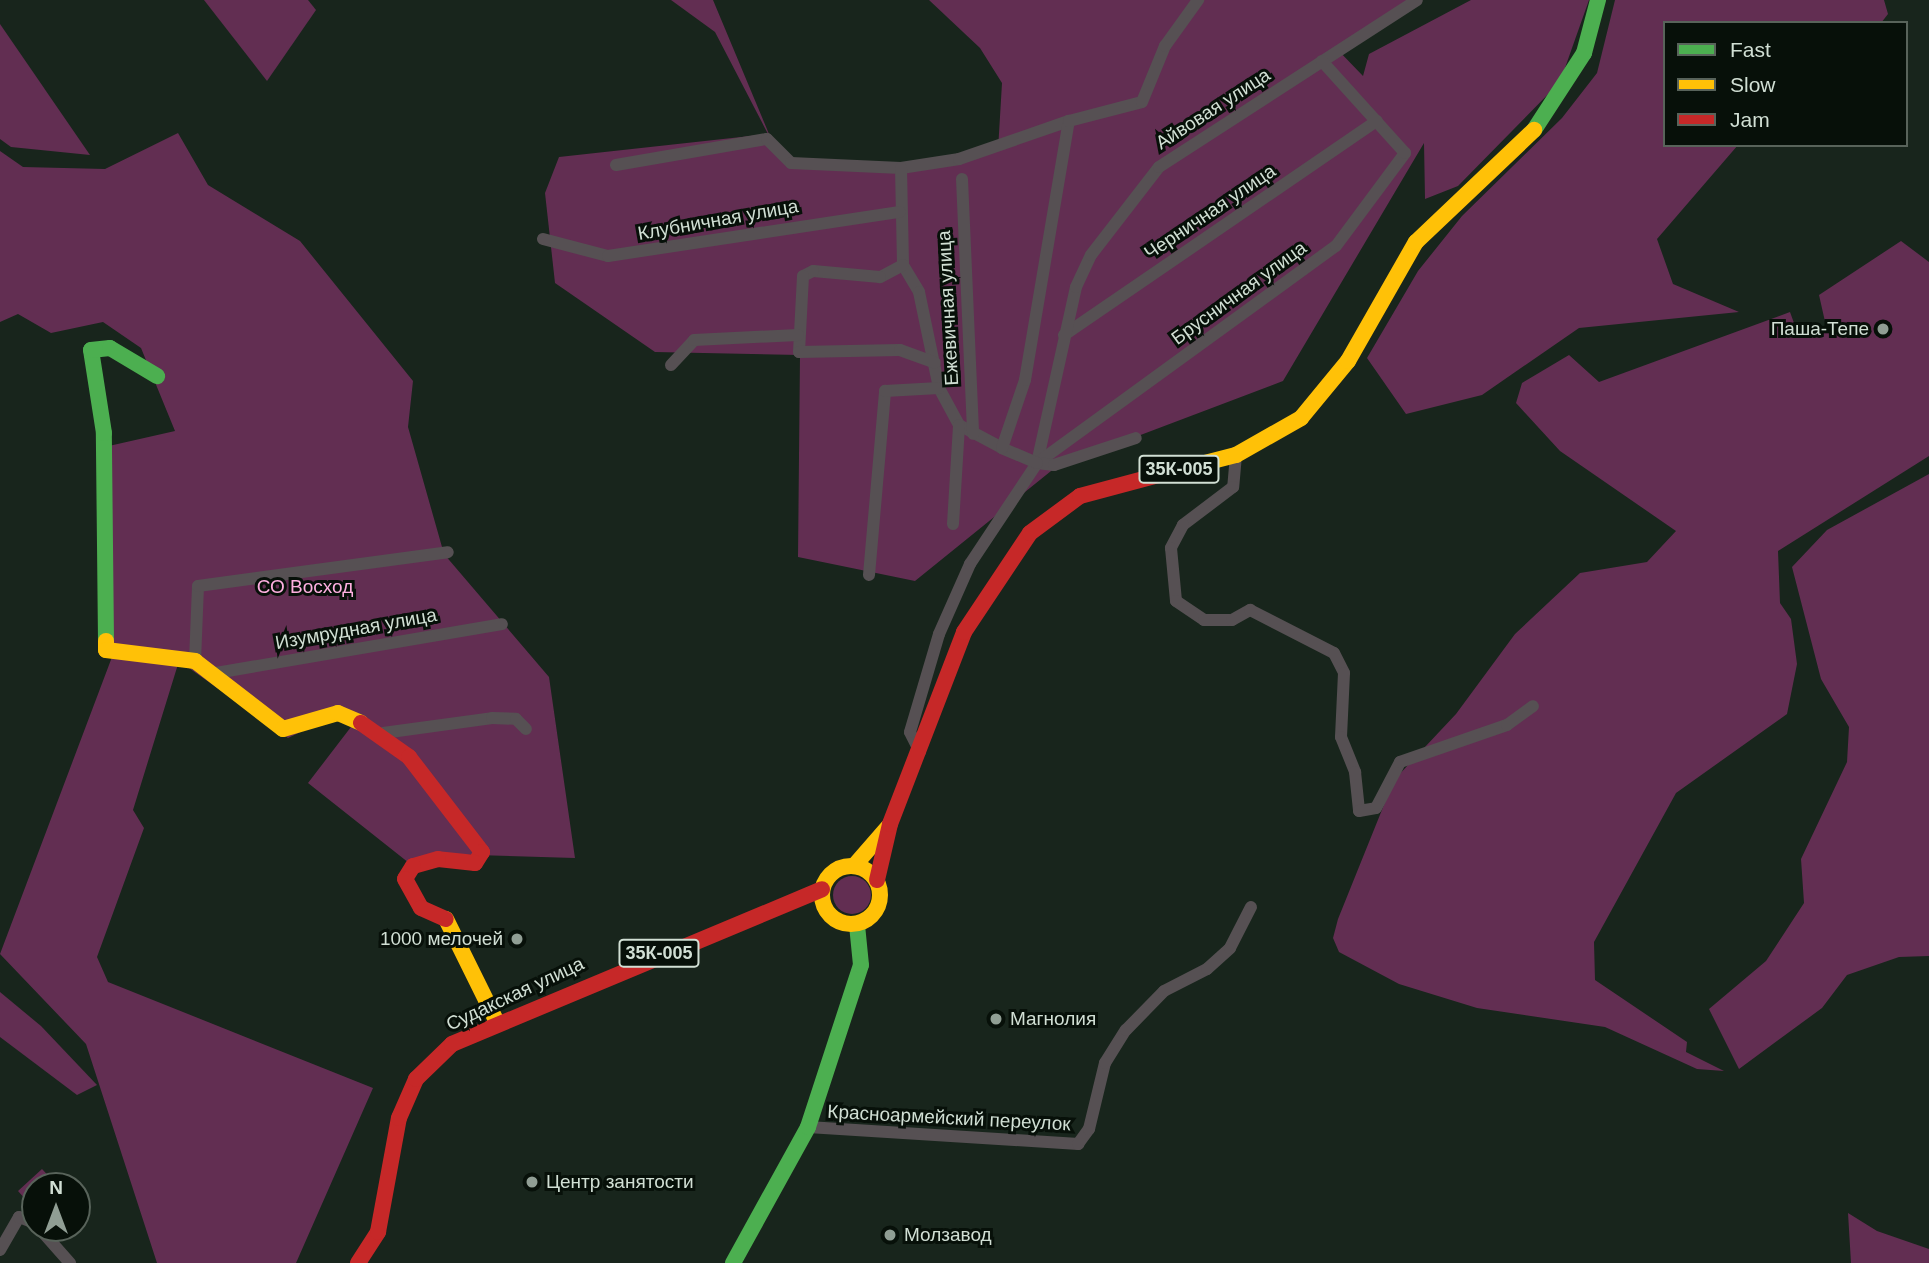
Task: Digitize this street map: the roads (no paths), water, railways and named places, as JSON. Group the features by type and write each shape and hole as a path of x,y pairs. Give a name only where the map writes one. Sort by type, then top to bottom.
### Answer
{"main road":[{"name":"35К-005","path":"857,925 877,907 877,880 890,824 982,597 1054,510 1080,496 1236,455 1301,418 1325,393 1416,242 1533,131 1584,53 1598,0"},
{"path":"157,376 110,348 91,350 104,433 106,650 195,661 216,673 241,703 283,729 338,713 383,733 482,852 475,863 438,859 413,866 405,879 409,895 421,908 443,913 497,1022"},
{"name":"35К-005","path":"822,890 828,877 854,866 890,824"},
{"path":"854,866 877,880"},
{"path":"733,1263 808,1127 861,965 857,925 838,922 825,908 822,890"},
{"name":"Судакская улица","path":"358,1263 378,1232 400,1118 416,1079 452,1044 497,1022 822,890"}],"street":[{"path":"616,164 767,139 790,163 901,168 959,159 1069,121 1142,102 1165,46 1198,0"},
{"name":"Айвовая улица","path":"1037,463 1064,335 1091,256 1159,167 1417,0"},
{"path":"1322,61 1377,121"},
{"path":"1002,448 1026,380 1069,121"},
{"name":"Черничная улица","path":"1064,335 1377,121"},
{"name":"Брусничная улица","path":"1037,463 1336,246 1405,153 1377,121"},
{"path":"901,168 900,212 904,265 919,292 939,388 959,425 973,435 1037,463 1054,465 1136,438"},
{"name":"Ежевичная улица","path":"962,179 973,435"},
{"name":"Клубничная улица","path":"543,239 608,256 900,212"},
{"path":"904,265 880,277 813,271 803,276 799,352 900,350 935,363"},
{"path":"671,365 694,340 798,335"},
{"path":"869,575 885,391 939,388"},
{"path":"953,524 959,425"},
{"path":"1236,455 1233,487 1183,525 1171,548 1171,579 1176,601 1203,620 1232,620 1250,610 1334,653 1342,664 1341,737 1355,772 1356,805 1365,813 1376,808 1400,762 1507,725 1533,706"},
{"path":"920,752 910,732 939,634 970,564 1037,463"},
{"path":"195,661 198,586 447,552"},
{"name":"Изумрудная улица","path":"216,673 502,624"},
{"path":"383,733 492,718 516,719 526,729"},
{"name":"Красноармейский переулок","path":"808,1127 1078,1144 1089,1129 1105,1063 1126,1030 1164,990 1207,969 1230,948 1251,907"},
{"path":"0,1250 21,1218"},
{"path":"51,1242 70,1263"}],"place":[{"name":"Паша-Тепе","path":"1883,329"},
{"name":"1000 мелочей","path":"517,939"},
{"name":"Магнолия","path":"996,1019"},
{"name":"Центр занятости","path":"532,1182"},
{"name":"Молзавод","path":"890,1235"}],"park label":[{"name":"СО Восход","path":"305,587"}]}
